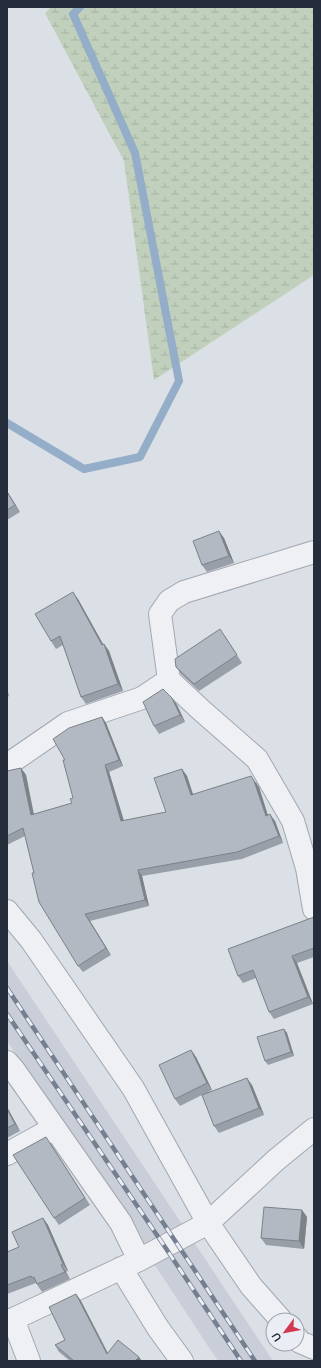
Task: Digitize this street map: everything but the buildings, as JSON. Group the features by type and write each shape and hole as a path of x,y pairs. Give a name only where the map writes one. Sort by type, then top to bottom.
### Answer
{"street":[{"path":"314,552 184,592 169,601 160,614 169,680 257,759 293,821 307,868 314,909"},
{"path":"7,764 68,724 142,698 169,680"},
{"path":"7,912 31,940 133,1088 208,1223 251,1286 274,1312"},
{"path":"7,1062 121,1223 130,1264 158,1328 182,1361"},
{"path":"7,1154 54,1128"},
{"path":"29,1361 10,1320 130,1264 208,1223 276,1160 314,1129"}],"shaded area":[{"path":"7,961 265,1349 265,1352 267,1352 273,1361 218,1361 7,1041"}],"green space":[{"path":"51,7 314,7 314,275 154,380 124,161 45,13"}],"waterway":[{"path":"7,423 84,469 140,457 179,381 135,153 73,14 80,7"}],"railway":[{"path":"7,988 255,1361"},
{"path":"7,1014 241,1361"}]}
